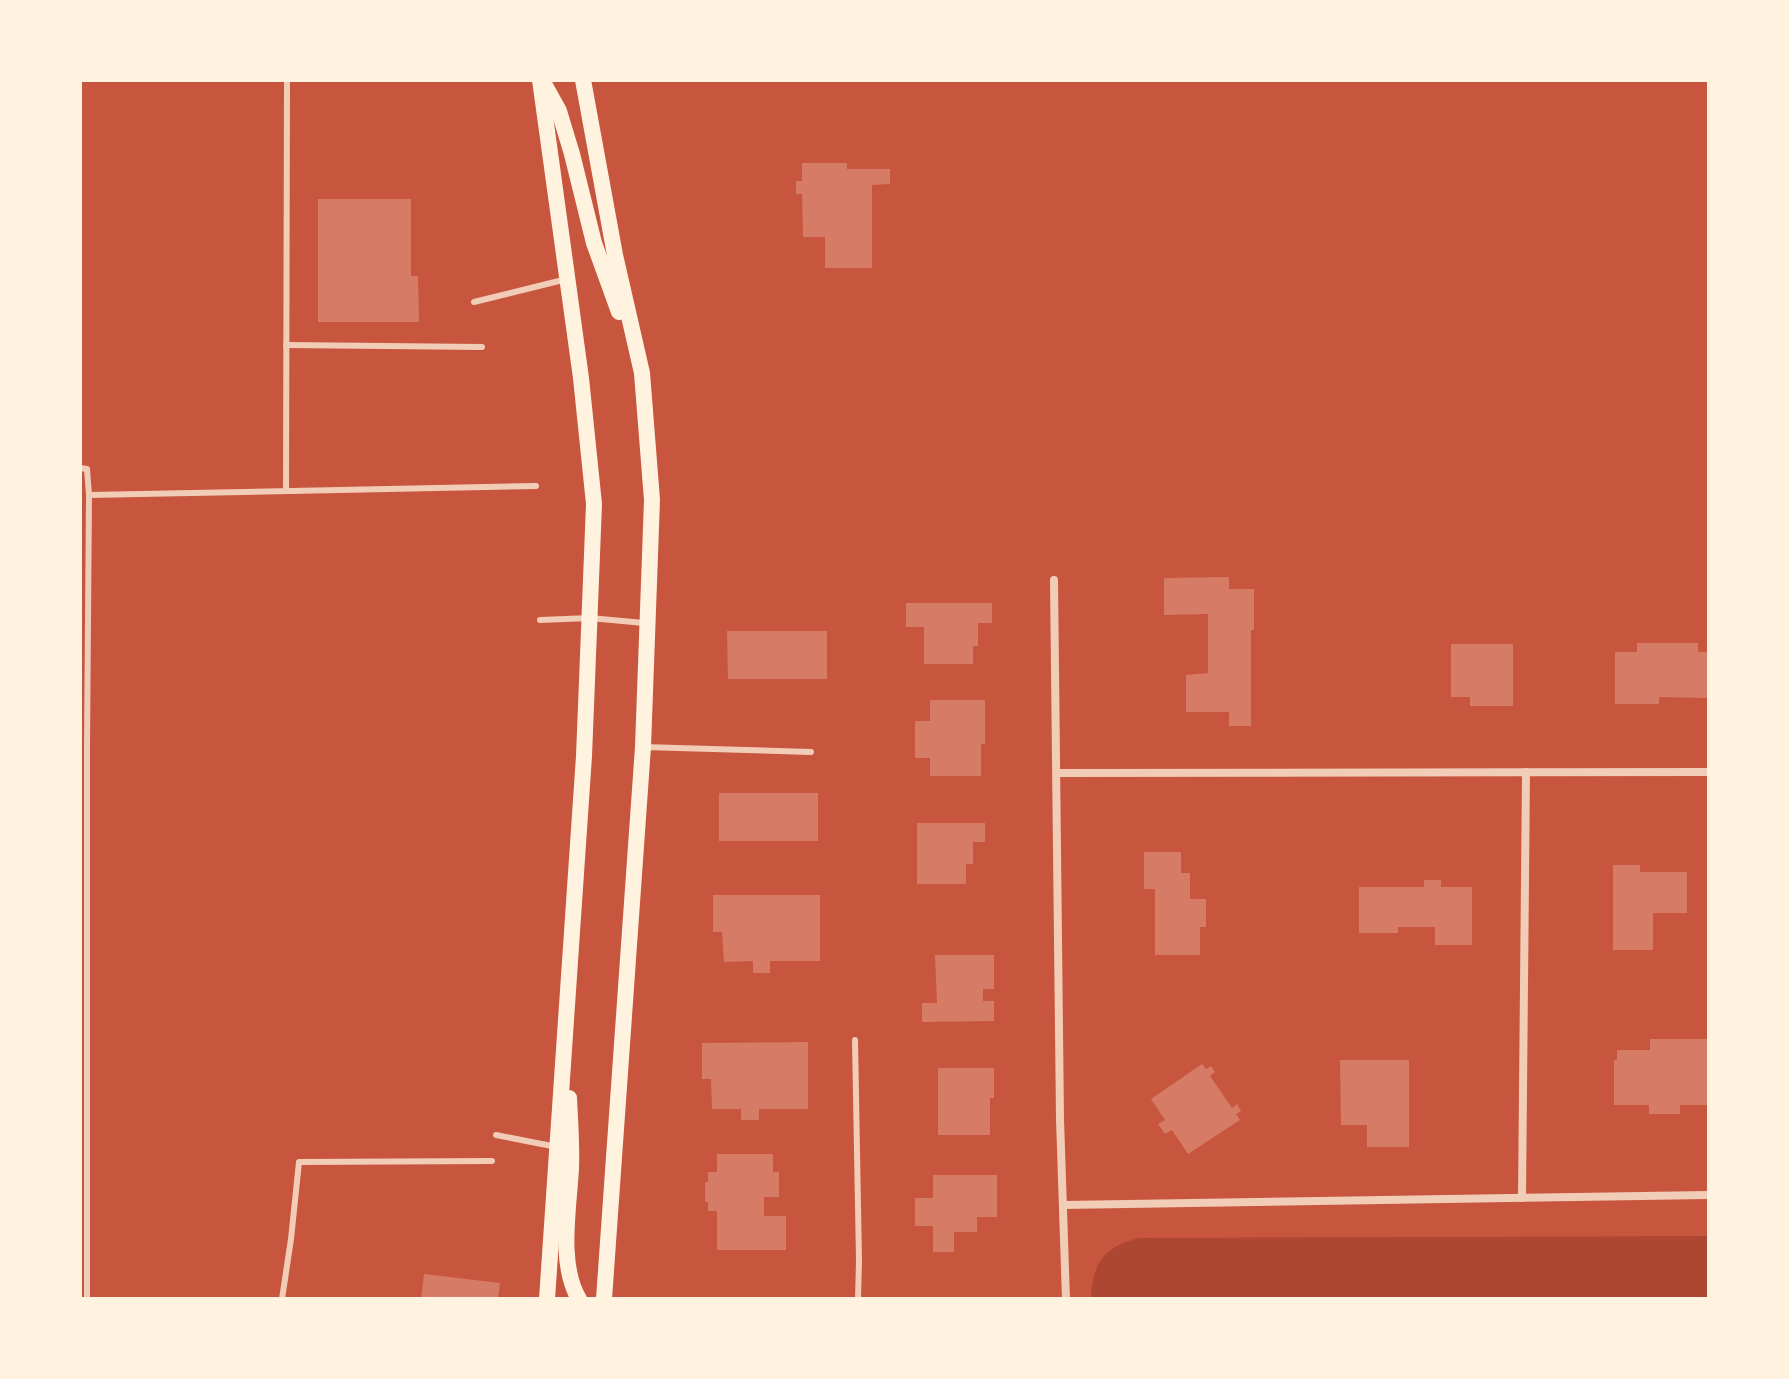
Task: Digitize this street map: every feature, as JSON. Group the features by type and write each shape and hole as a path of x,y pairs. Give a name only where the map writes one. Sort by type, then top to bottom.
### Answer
{"main road":[{"path":"541,80 581,378 594,504 584,756 547,1299"},
{"path":"541,80 559,111 594,243 642,373"},
{"path":"583,80 615,255 642,373 652,500 643,747 604,1299"},
{"path":"567,1009 572,1165 566,1244 573,1289 579,1299"}],"street":[{"path":"1054,580 1060,1103 1066,1299"},
{"path":"1522,1198 1526,772"},
{"path":"1057,773 1709,772"},
{"path":"1063,1205 1709,1195"}],"lane":[{"path":"286,491 287,80"},
{"path":"474,302 567,279"},
{"path":"286,345 482,347"},
{"path":"80,468 87,469 89,495 87,1299"},
{"path":"89,495 536,486"},
{"path":"540,620 590,618 648,623"},
{"path":"643,747 811,752"},
{"path":"855,1040 858,1299"},
{"path":"496,1135 557,1147"},
{"path":"282,1299 299,1162 492,1161"}],"shaded area":[{"path":"1709,1236 1709,1299 1091,1299 1094,1275 1102,1258 1117,1246 1140,1238"}],"building":[{"path":"802,163 847,163 847,169 890,169 890,184 872,185 872,268 825,268 825,237 803,237 802,194 796,194 796,181 802,181"},
{"path":"318,199 411,199 411,276 418,276 419,322 318,322"},
{"path":"1229,577 1229,589 1254,589 1251,726 1229,726 1229,712 1186,712 1186,675 1208,673 1208,614 1164,615 1164,578"},
{"path":"906,603 992,603 992,623 978,623 978,646 973,646 973,664 924,664 924,627 906,627"},
{"path":"727,631 827,631 827,679 728,679"},
{"path":"1637,643 1698,643 1698,652 1709,652 1709,698 1659,697 1659,704 1615,704 1615,652 1637,652"},
{"path":"1451,644 1513,644 1513,706 1470,706 1470,697 1451,697"},
{"path":"930,700 985,700 981,776 930,776 930,758 915,758 915,721 930,721"},
{"path":"719,793 818,793 818,841 719,841"},
{"path":"917,823 985,823 985,842 973,842 973,864 966,864 966,884 917,884"},
{"path":"1144,852 1181,852 1181,873 1190,873 1190,899 1206,899 1206,927 1200,927 1200,955 1155,955 1155,889 1144,889"},
{"path":"1613,865 1640,865 1640,872 1687,872 1687,913 1653,913 1653,950 1613,950"},
{"path":"1424,880 1441,880 1441,887 1472,887 1472,945 1435,945 1435,927 1398,927 1398,933 1359,933 1359,887 1424,887"},
{"path":"713,895 820,895 820,961 770,961 770,973 753,973 753,961 724,962 722,932 713,932"},
{"path":"935,955 994,955 994,989 983,989 983,1001 994,1001 994,1021 922,1022 922,1003 937,1003"},
{"path":"1650,1039 1709,1039 1709,1105 1680,1105 1680,1114 1649,1114 1649,1105 1614,1105 1614,1060 1617,1060 1617,1050 1650,1050"},
{"path":"808,1042 808,1109 759,1109 759,1120 741,1120 741,1109 712,1109 711,1079 702,1079 702,1043"},
{"path":"1340,1060 1409,1060 1409,1147 1367,1147 1367,1125 1341,1125"},
{"path":"1202,1064 1206,1069 1211,1066 1215,1072 1210,1076 1232,1108 1237,1104 1241,1111 1236,1114 1240,1120 1188,1154 1172,1130 1165,1134 1158,1124 1165,1120 1151,1099"},
{"path":"938,1068 994,1068 990,1135 938,1135"},
{"path":"717,1154 773,1154 773,1172 779,1172 779,1197 764,1197 764,1216 786,1216 786,1250 717,1250 717,1211 708,1211 705,1182 708,1182 708,1172 717,1172"},
{"path":"933,1175 997,1175 997,1217 977,1217 977,1232 954,1232 954,1252 933,1252 933,1226 915,1226 915,1198 933,1198"},
{"path":"424,1274 500,1283 498,1299 421,1299"}]}
